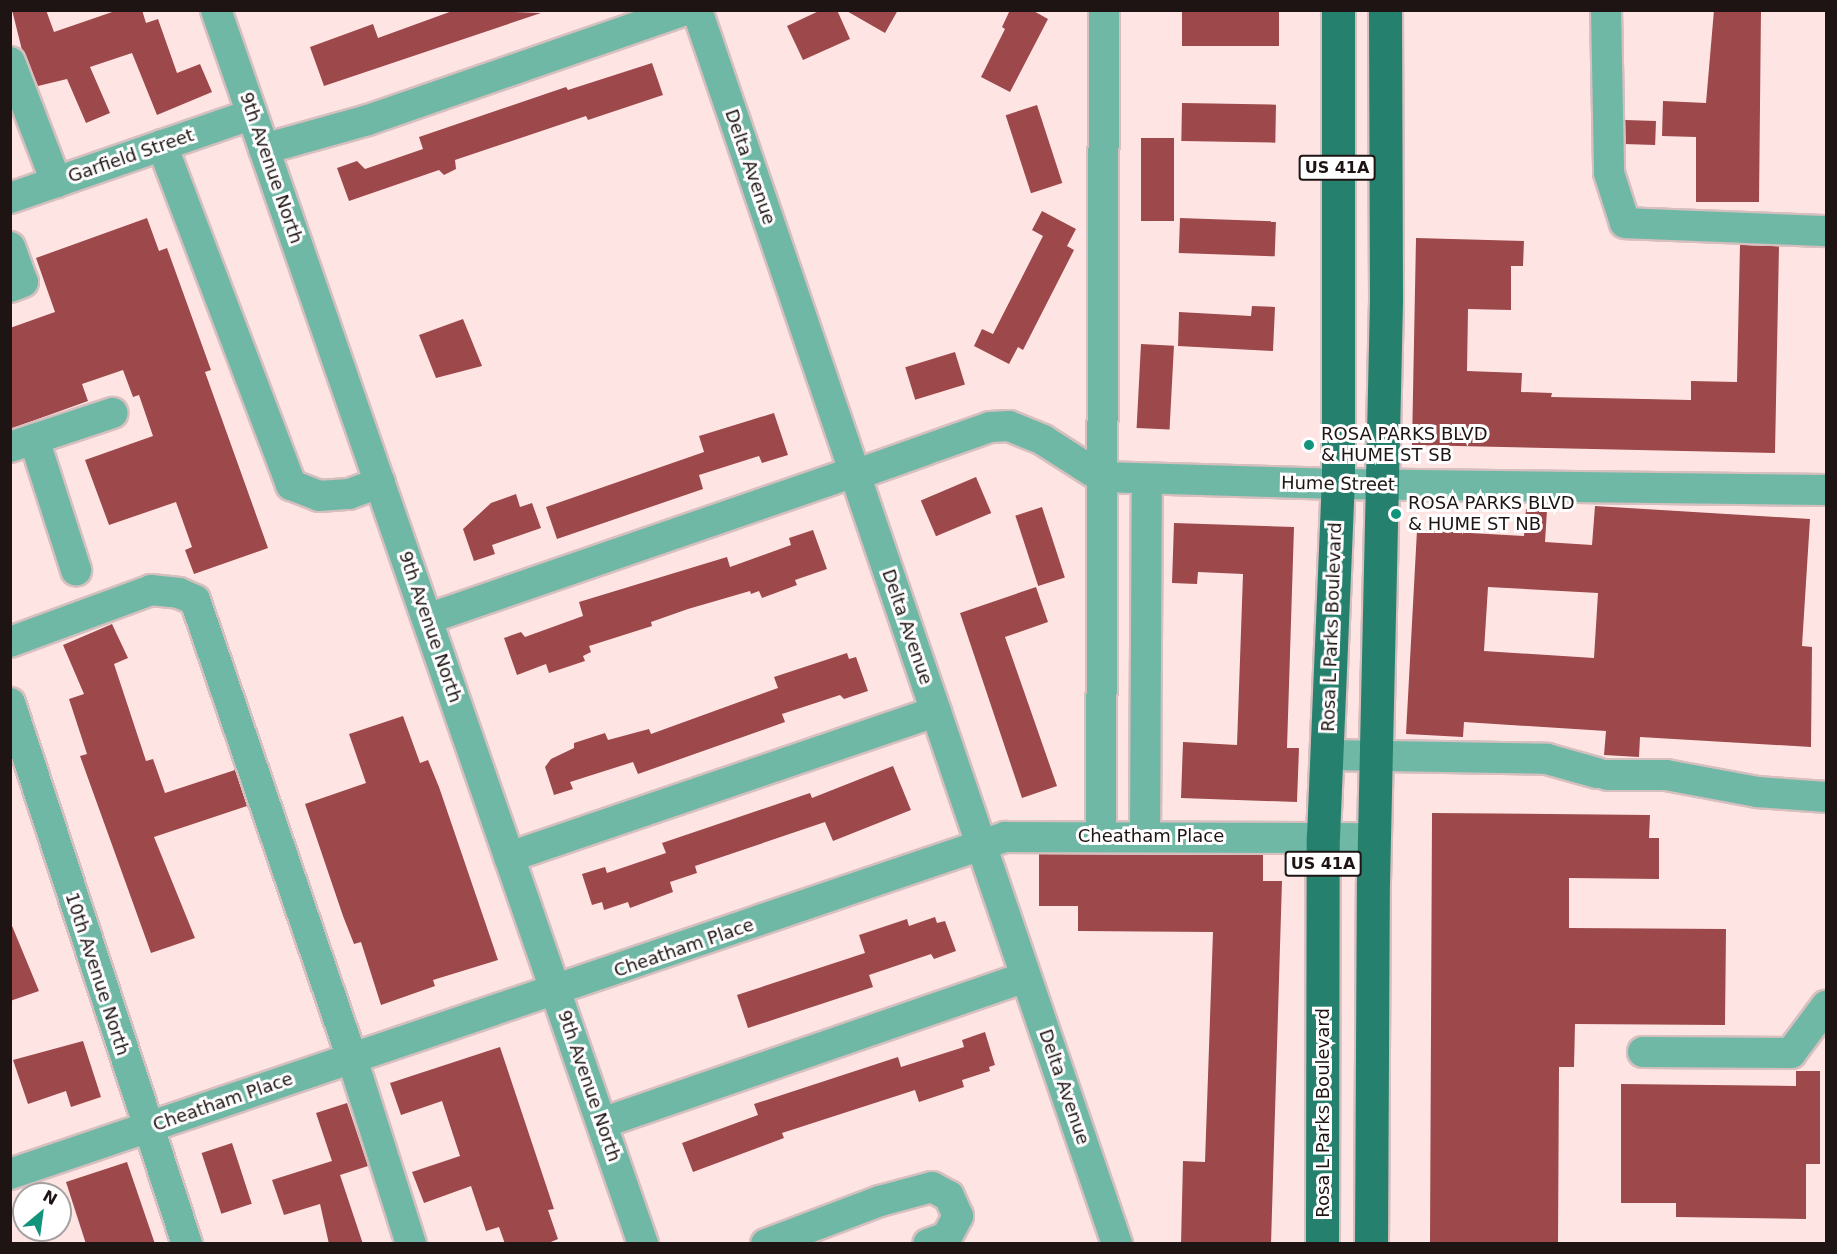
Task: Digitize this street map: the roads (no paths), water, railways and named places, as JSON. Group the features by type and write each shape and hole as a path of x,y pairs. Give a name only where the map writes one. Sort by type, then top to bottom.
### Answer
{"main road":[{"name":"Rosa L Parks Boulevard","path":"1322,1244 1323,836 1338,484 1338,10"},
{"name":"US 41A","path":"1371,1244 1376,756 1382,485 1385,10"}],"street":[{"name":"9th Avenue North","path":"216,10 643,1244"},
{"path":"264,149 368,120 685,10"},
{"name":"Delta Avenue","path":"697,10 1117,1244"},
{"path":"1101,835 1104,10"},
{"path":"1606,10 1609,173 1625,223 1827,231"},
{"path":"10,62 56,182"},
{"name":"Garfield Street","path":"10,198 252,114"},
{"path":"162,145 291,485 319,496 349,494 380,483"},
{"path":"10,247 23,282 10,287"},
{"path":"76,570 22,443 112,412"},
{"path":"427,619 990,427 1009,426 1043,440 1101,477"},
{"name":"Hume Street","path":"1101,477 1382,485 1827,489"},
{"path":"1145,835 1147,479"},
{"path":"10,642 151,590 179,593 195,600 352,1058 411,1244"},
{"name":"10th Avenue North","path":"10,703 147,1129 188,1244"},
{"path":"509,856 936,712"},
{"path":"1327,755 1547,759 1602,774 1666,776 1756,792 1827,797"},
{"name":"Cheatham Place","path":"10,1174 982,847 1005,837 1145,835 1375,838"},
{"path":"602,1124 1026,977"},
{"path":"1643,1052 1791,1053 1827,1006"},
{"path":"766,1244 880,1201 932,1187 949,1196 958,1216 948,1237 928,1244"}],"place":[{"name":"ROSA PARKS BLVD & HUME ST SB","path":"1309,445"},
{"name":"ROSA PARKS BLVD & HUME ST NB","path":"1396,514"}]}
